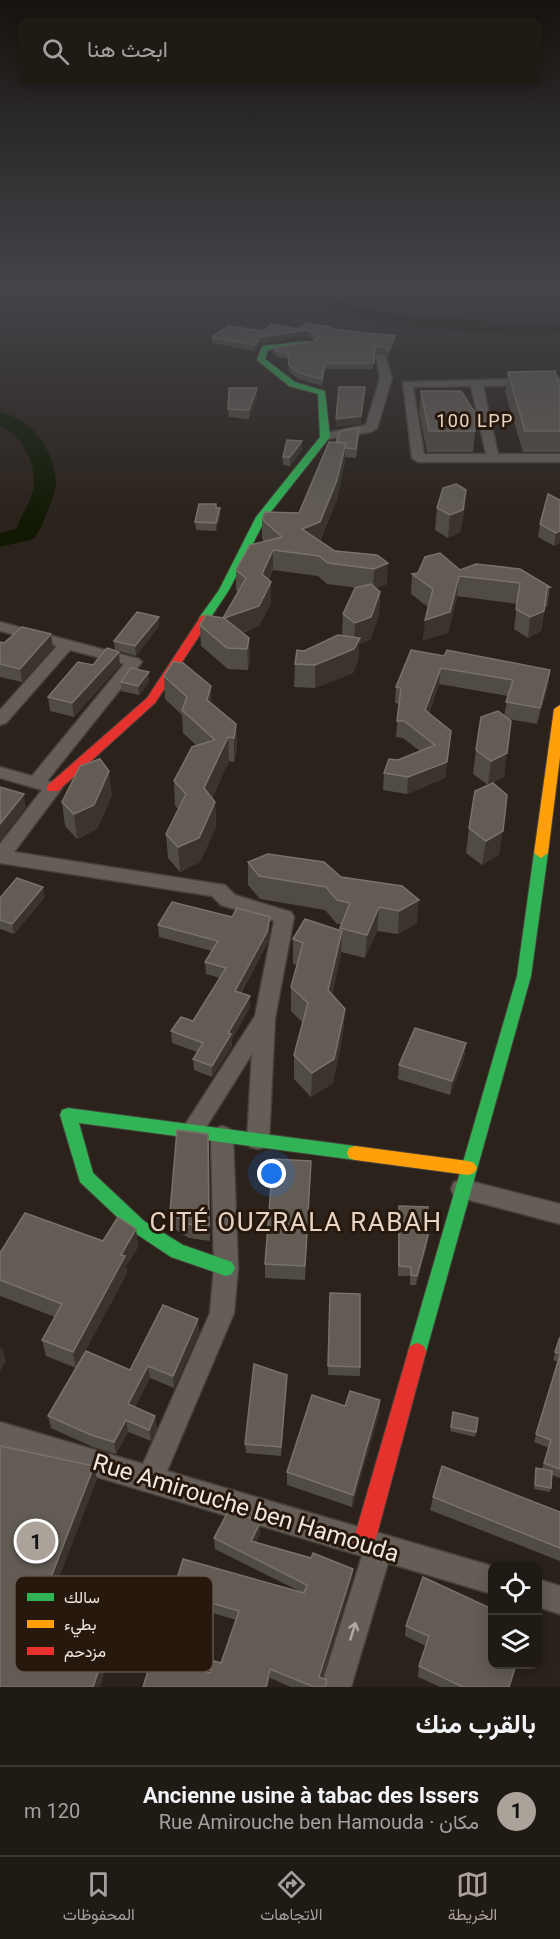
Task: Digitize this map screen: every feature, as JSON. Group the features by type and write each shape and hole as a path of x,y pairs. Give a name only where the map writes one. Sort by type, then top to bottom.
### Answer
{"street":[{"path":"44,786 151,700 224,590 261,517 281,495 325,437 322,393 292,384 266,364"},
{"path":"325,437 371,428 386,378 382,364"},
{"path":"386,378 407,384 560,381"},
{"path":"476,382 493,458"},
{"path":"407,384 418,458 560,458"},
{"path":"0,626 134,662 44,786 0,856 218,890 228,900 284,917 265,1017 258,1140"},
{"path":"0,720 67,644"},
{"path":"336,1687 465,1179 524,976 560,709"},
{"path":"0,772 44,786"},
{"path":"546,811 560,825"},
{"path":"192,1131 265,1017"},
{"path":"226,1268 177,1251 138,1226 86,1177 68,1115 258,1140 465,1179 560,1214"},
{"path":"150,1479 222,1313 226,1268 222,1135"},
{"name":"Rue Amirouche ben Hamouda","path":"0,1435 488,1579"},
{"path":"542,1595 560,1600"}],"building":[{"path":"325,364 322,379 299,373 289,365"},
{"path":"555,371 560,387 560,431 525,431 508,372"},
{"path":"339,387 365,387 361,416 336,419"},
{"path":"229,388 257,388 249,410 228,409"},
{"path":"421,391 461,391 474,411 475,431 429,431"},
{"path":"359,428 356,449 346,448 346,443 336,442 340,431"},
{"path":"287,440 302,441 290,457 283,457"},
{"path":"329,442 346,443 337,480 320,522 302,529 335,551 377,555 388,563 374,569 328,563 319,556 273,550 262,574 271,582 259,606 224,618 249,638 247,649 227,648 200,625 206,615 223,618 246,578 236,570 250,545 282,537 262,519 265,512 299,513"},
{"path":"456,484 466,490 463,510 450,515 437,508 443,488"},
{"path":"548,494 560,500 560,531 556,533 540,524"},
{"path":"199,504 216,504 216,508 220,508 216,523 195,522"},
{"path":"440,553 460,570 476,564 520,569 550,587 547,587 544,611 530,617 516,609 520,583 459,576 450,612 425,620 433,589 412,574 418,573 425,557"},
{"path":"371,584 380,592 371,617 355,623 343,614 355,588"},
{"path":"137,612 159,617 135,646 114,641"},
{"path":"22,627 51,634 20,669 0,664 0,642 4,643"},
{"path":"338,635 360,638 354,649 315,665 295,664 297,650 304,651"},
{"path":"107,648 119,652 72,703 48,697 78,662 93,665"},
{"path":"411,650 444,656 447,650 550,670 540,708 506,702 513,680 441,668 425,710 451,731 447,762 408,777 384,773 389,759 398,760 435,745 404,721 397,721 401,688 396,687"},
{"path":"173,662 183,663 211,686 207,700 236,724 234,738 228,737 204,788 215,802 199,838 178,847 166,834 186,794 174,781 192,747 215,740 182,710 187,697 164,676"},
{"path":"131,668 149,672 138,686 121,682"},
{"path":"498,711 511,721 507,753 491,761 476,750 481,717"},
{"path":"100,759 109,771 94,805 74,814 62,802 80,766"},
{"path":"493,783 507,795 503,831 486,841 469,828 475,791"},
{"path":"0,787 24,794 0,824"},
{"path":"268,854 324,862 341,877 402,886 419,900 399,911 379,907 367,935 340,928 350,903 337,900 326,887 259,876 248,862"},
{"path":"17,878 43,887 12,924 0,920 0,898"},
{"path":"172,902 232,917 237,908 270,917 267,932 235,991 250,996 212,1066 193,1059 203,1043 171,1031 181,1017 193,1021 226,968 205,962 218,941 158,925"},
{"path":"305,919 342,931 328,990 345,1009 334,1059 312,1073 294,1055 308,1003 291,987 303,943 293,939"},
{"path":"415,1028 466,1043 452,1081 399,1065"},
{"path":"177,1130 208,1134 209,1227 188,1224 170,1212"},
{"path":"273,1159 311,1161 305,1266 265,1264"},
{"path":"399,1206 428,1207 428,1236 417,1276 411,1275 411,1267 399,1266"},
{"path":"25,1213 103,1241 118,1217 136,1229 121,1255 125,1256 73,1352 42,1340 62,1304 0,1280 0,1253"},
{"path":"330,1293 360,1294 360,1367 328,1366"},
{"path":"163,1305 198,1319 173,1376 148,1366 128,1404 155,1416 149,1430 126,1420 114,1442 91,1435 48,1416 86,1351 130,1370"},
{"path":"560,1337 560,1354 555,1352"},
{"path":"560,1355 560,1469 544,1463 551,1440 536,1434"},
{"path":"254,1364 287,1375 281,1447 245,1444"},
{"path":"350,1391 380,1400 353,1495 287,1472 312,1395 345,1406"},
{"path":"453,1412 478,1418 476,1432 451,1427"},
{"path":"0,1446 94,1466 51,1576 15,1576 15,1672 98,1672 93,1687 0,1687"},
{"path":"442,1466 560,1512 560,1548 433,1497"},
{"path":"536,1468 552,1471 551,1488 535,1485"},
{"path":"230,1508 260,1523 251,1541 311,1558 313,1553 353,1569 319,1677 327,1680 325,1687 314,1687 270,1669 266,1687 143,1687 148,1672 213,1672 214,1661 221,1663 239,1611 213,1603 213,1576 178,1576 183,1559 304,1593 307,1585 214,1538"},
{"path":"423,1577 488,1607 488,1669 515,1669 509,1687 463,1687 419,1666 429,1636 406,1626"}],"waterway":[{"path":"0,418 14,424 37,447 45,485 26,534 0,540"}],"traffic: fast":[{"path":"205,618 224,590 261,517 325,437 322,393 292,384 266,364"},
{"path":"417,1352 524,976 541,853"},
{"path":"226,1268 177,1251 138,1226 86,1177 68,1115 355,1153"}],"traffic: slow":[{"path":"541,853 560,709"},
{"path":"355,1153 468,1168"}],"traffic: jam":[{"path":"53,788 151,700 205,618"},
{"path":"364,1542 417,1352"}],"place":[{"name":"Ancienne usine à tabac des Issers","path":"36,1541"}],"district":[{"name":"100 LPP","path":"475,421"},
{"name":"CITÉ OUZRALA RABAH","path":"296,1222"}]}
